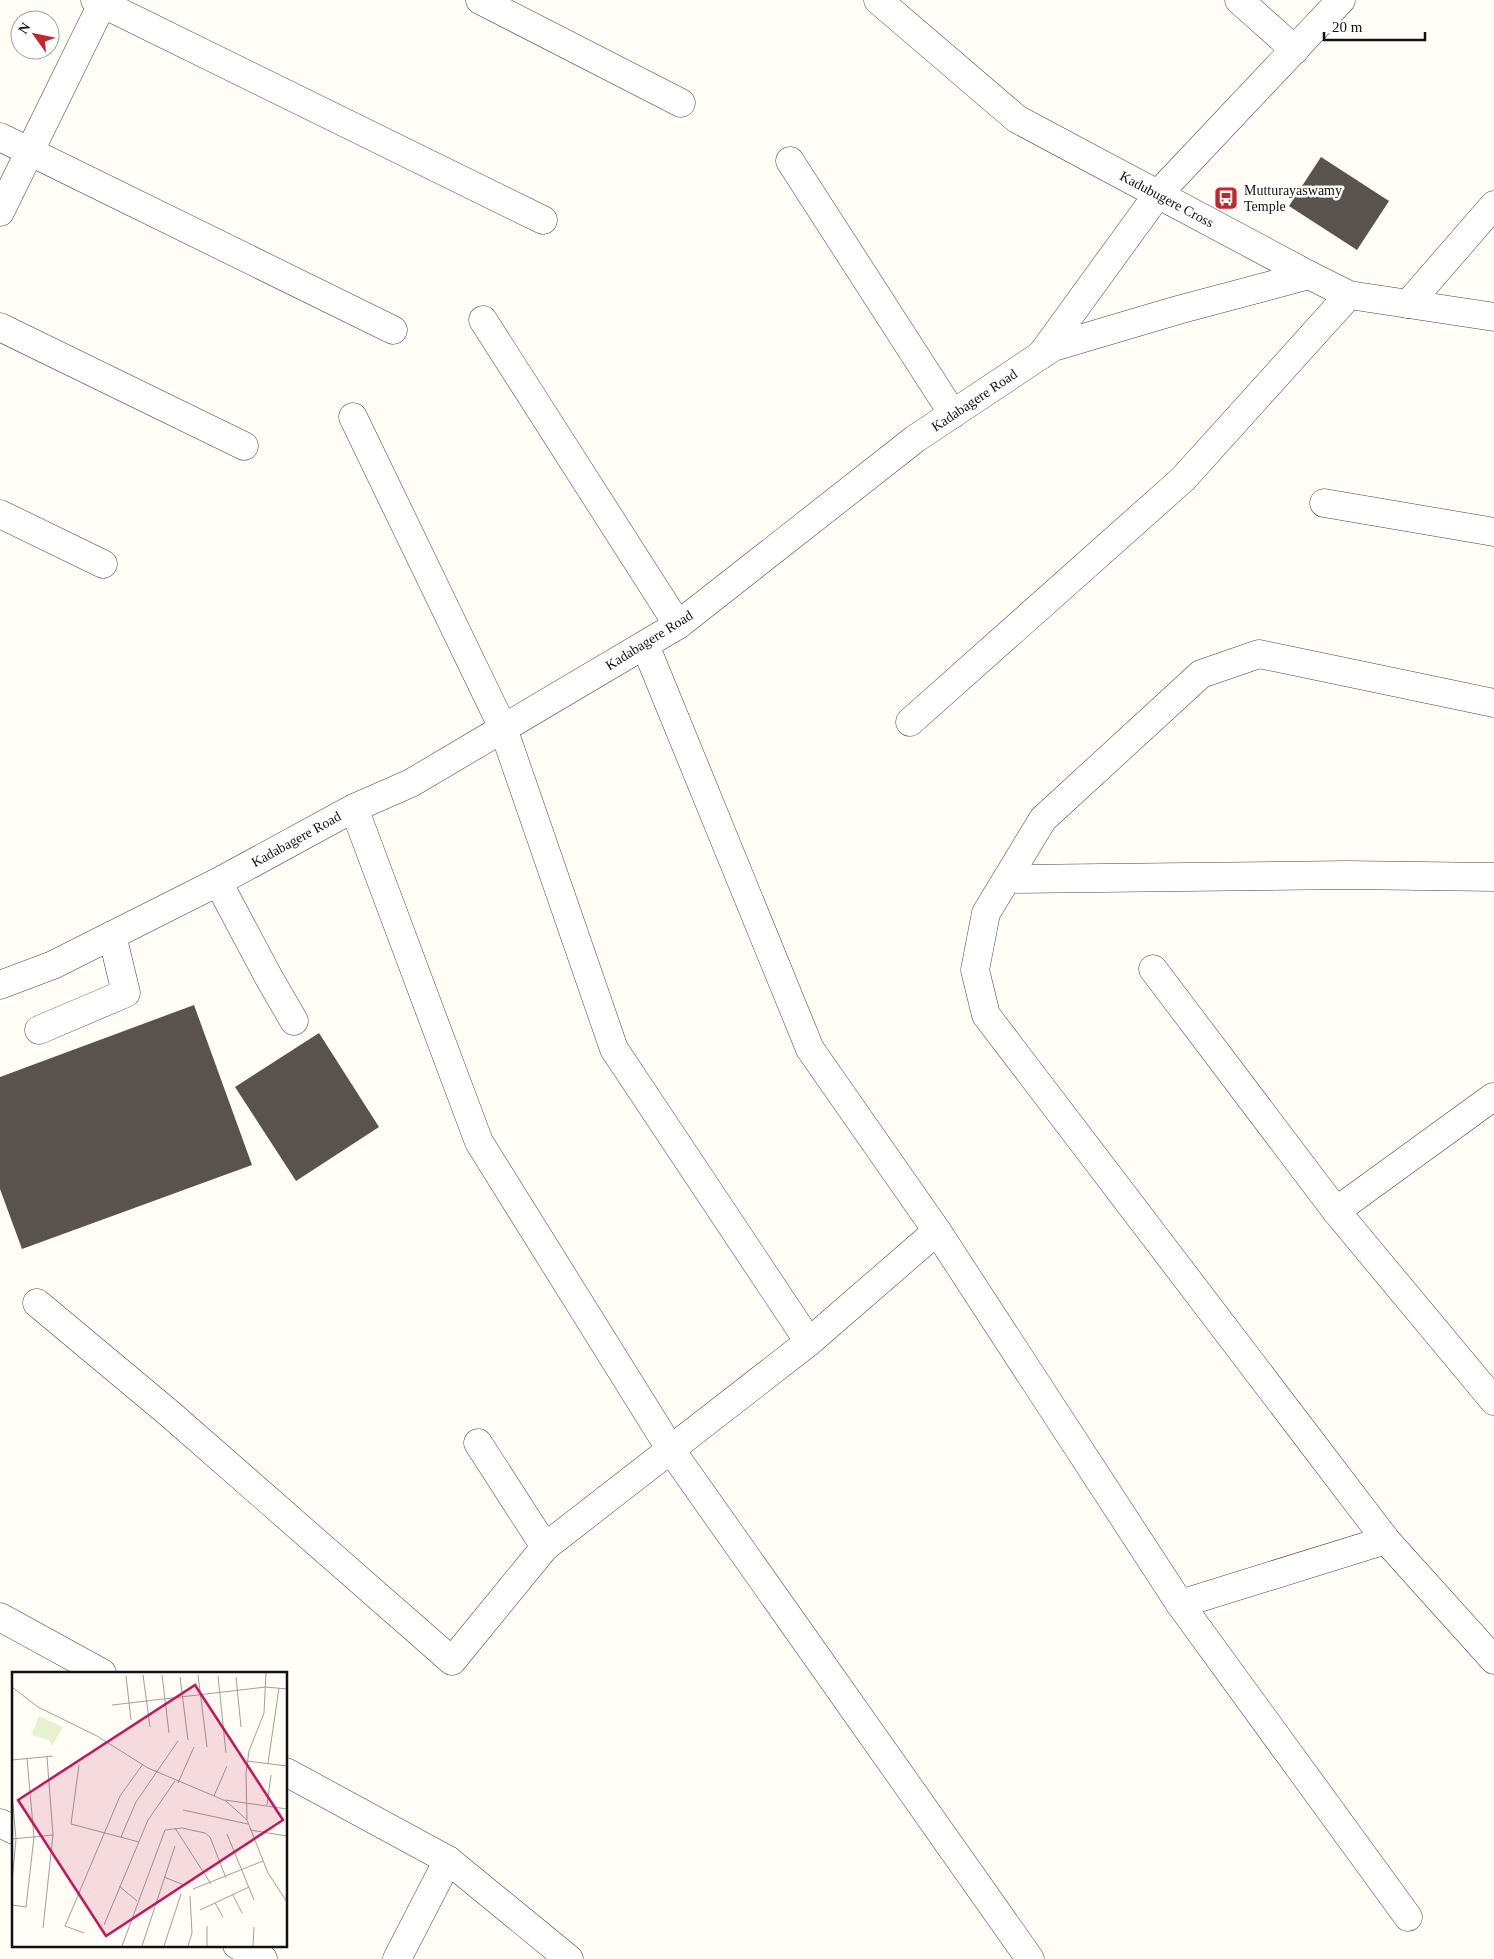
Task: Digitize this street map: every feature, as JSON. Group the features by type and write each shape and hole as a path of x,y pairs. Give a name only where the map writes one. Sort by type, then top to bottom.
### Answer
{"street":[{"path":"480,0 681,103"},
{"name":"Kadubugere Cross","path":"878,0 1017,119 1309,275 1349,295 1494,317"},
{"path":"1239,0 1295,50"},
{"path":"1040,356 1158,194 1341,0"},
{"path":"0,212 100,1 542,220"},
{"path":"0,137 393,330"},
{"path":"790,161 953,414"},
{"path":"1408,304 1494,205"},
{"name":"Kadabagere Road","path":"0,986 53,965 218,882 354,808 411,783 678,625 915,439 1053,347 1178,310 1309,275"},
{"path":"910,722 1184,479 1349,295"},
{"path":"483,320 678,625"},
{"path":"0,327 244,446"},
{"path":"353,417 503,728 614,1049 810,1342"},
{"path":"1324,503 1494,532"},
{"path":"0,514 104,564"},
{"path":"644,645 810,1049 937,1231 1180,1604 1408,1917"},
{"path":"1494,703 1259,654 1201,674 1043,819 986,913 975,970 986,1014 1386,1540 1494,1660"},
{"path":"354,808 479,1142 671,1450 1030,1959"},
{"path":"1006,879 1347,875 1494,877"},
{"path":"218,882 294,1021"},
{"path":"39,1030 126,994 112,935"},
{"path":"1153,969 1336,1211 1494,1401"},
{"path":"1336,1211 1494,1096"},
{"path":"1494,1096 1494,1112"},
{"path":"37,1303 170,1414 452,1661 545,1547 810,1342 937,1231"},
{"path":"478,1444 545,1547"},
{"path":"1180,1604 1386,1540"},
{"path":"0,1617 100,1672"},
{"path":"288,1773 448,1860 569,1959"},
{"path":"0,1823 12,1829"},
{"path":"397,1959 448,1860"},
{"path":"239,1946 263,1959"}],"building":[{"path":"1321,157 1389,201 1357,250 1289,206"},
{"path":"194,1005 252,1165 22,1249 0,1189 0,1077"},
{"path":"319,1033 379,1127 296,1181 235,1087"}],"place":[{"name":"Mutturayaswamy Temple","path":"1226,198"}]}
